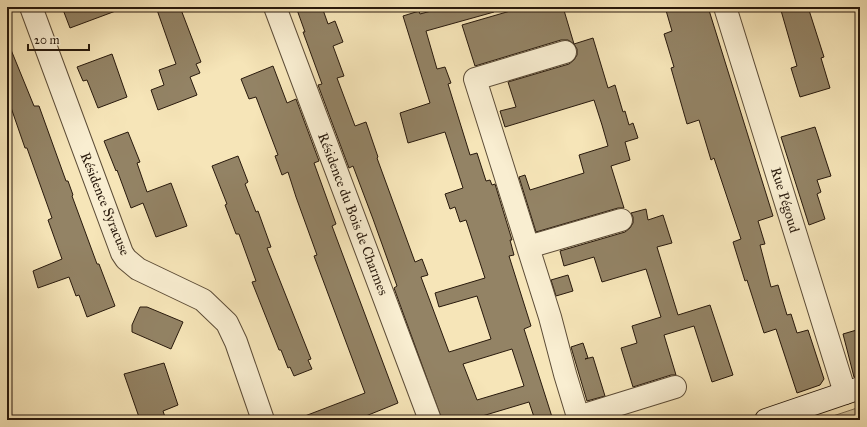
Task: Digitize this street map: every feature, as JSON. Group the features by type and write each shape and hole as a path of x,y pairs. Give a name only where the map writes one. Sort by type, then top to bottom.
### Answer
{"street":[{"name":"Résidence Syracuse","path":"31,7 122,252 126,259 138,270 203,300 227,323 236,342 263,420"},
{"name":"Résidence du Bois de Charmes","path":"275,7 430,420"},
{"name":"Rue Pégoud","path":"725,7 853,391"},
{"path":"565,52 475,79 528,247 578,419 675,386"},
{"path":"528,247 621,220"},
{"path":"766,420 853,391"}],"shaded area":[{"path":"860,407 860,420 821,420"}],"building":[{"path":"62,7 121,7 121,9 70,28"},
{"path":"156,7 180,7 201,62 196,64 200,73 190,77 197,95 158,110 151,90 164,85 159,70 176,64"},
{"path":"296,7 322,7 328,24 335,21 343,42 333,46 344,76 337,78 355,126 366,122 378,157 377,158 415,262 422,259 428,275 421,277 449,352 491,339 477,296 439,307 435,293 485,278 466,220 460,222 455,207 450,209 445,194 463,188 445,132 408,143 400,113 430,103 403,16 419,11 420,14 446,7 493,7 494,12 426,31 437,69 445,67 451,83 448,84 470,155 477,153 486,181 490,180 492,185 495,184 512,240 510,240 514,255 509,256 531,326 524,329 553,420 535,420 529,402 469,420 442,420 394,288 397,286 373,219 353,166 349,168 318,85 322,84 303,32 305,32","holes":["512,349 524,386 477,400 463,364"]},
{"path":"524,7 563,7 574,44 568,40 561,40 475,66 462,25"},
{"path":"665,7 708,7 773,216 758,221 765,244 760,245 771,287 778,285 787,315 791,314 797,333 808,330 824,379 820,385 797,393 776,329 764,333 747,280 745,281 733,242 741,239 714,158 711,160 699,120 687,124 671,68 674,67 664,34 672,31"},
{"path":"780,7 808,7 824,57 821,58 830,88 800,97 791,68 797,66"},
{"path":"593,38 608,88 615,85 623,112 625,111 629,125 633,123 638,138 625,142 630,160 611,166 624,208 618,208 536,232 519,177 525,175 530,190 584,173 579,155 608,146 594,100 505,127 500,111 516,107 508,82 569,64 577,55 577,49 574,44"},
{"path":"7,40 34,106 39,106 66,181 68,181 97,264 99,264 115,306 87,317 79,295 76,296 69,277 38,288 33,271 62,259 48,220 52,218 7,96"},
{"path":"112,54 127,97 98,108 87,80 83,81 77,67"},
{"path":"273,66 287,103 296,99 319,161 314,163 336,224 332,226 398,403 356,420 297,420 365,393 314,256 317,255 288,172 282,175 275,156 278,155 256,97 249,99 241,79"},
{"path":"815,127 831,176 817,180 821,192 817,194 825,219 809,225 781,137"},
{"path":"128,132 140,162 137,163 147,192 171,183 187,226 156,237 143,203 131,208 117,170 116,171 104,141"},
{"path":"238,156 248,182 245,184 256,212 258,211 271,247 267,248 311,359 308,360 312,369 294,376 290,367 288,368 281,350 279,350 252,282 256,281 239,234 236,234 225,205 227,204 212,166"},
{"path":"646,209 648,220 663,215 672,243 657,247 678,315 710,305 733,375 712,382 694,326 664,335 676,375 671,375 633,387 621,348 637,343 632,326 661,317 646,269 602,282 594,257 564,266 560,251 625,232 633,223 631,213"},
{"path":"568,275 573,291 556,296 551,280"},
{"path":"140,307 147,307 183,322 171,349 132,332 132,325"},
{"path":"860,329 860,376 854,377 843,334"},
{"path":"583,343 588,358 585,359 593,357 605,396 587,401 571,347"},
{"path":"164,363 178,405 163,411 166,420 140,420 124,374"}]}
